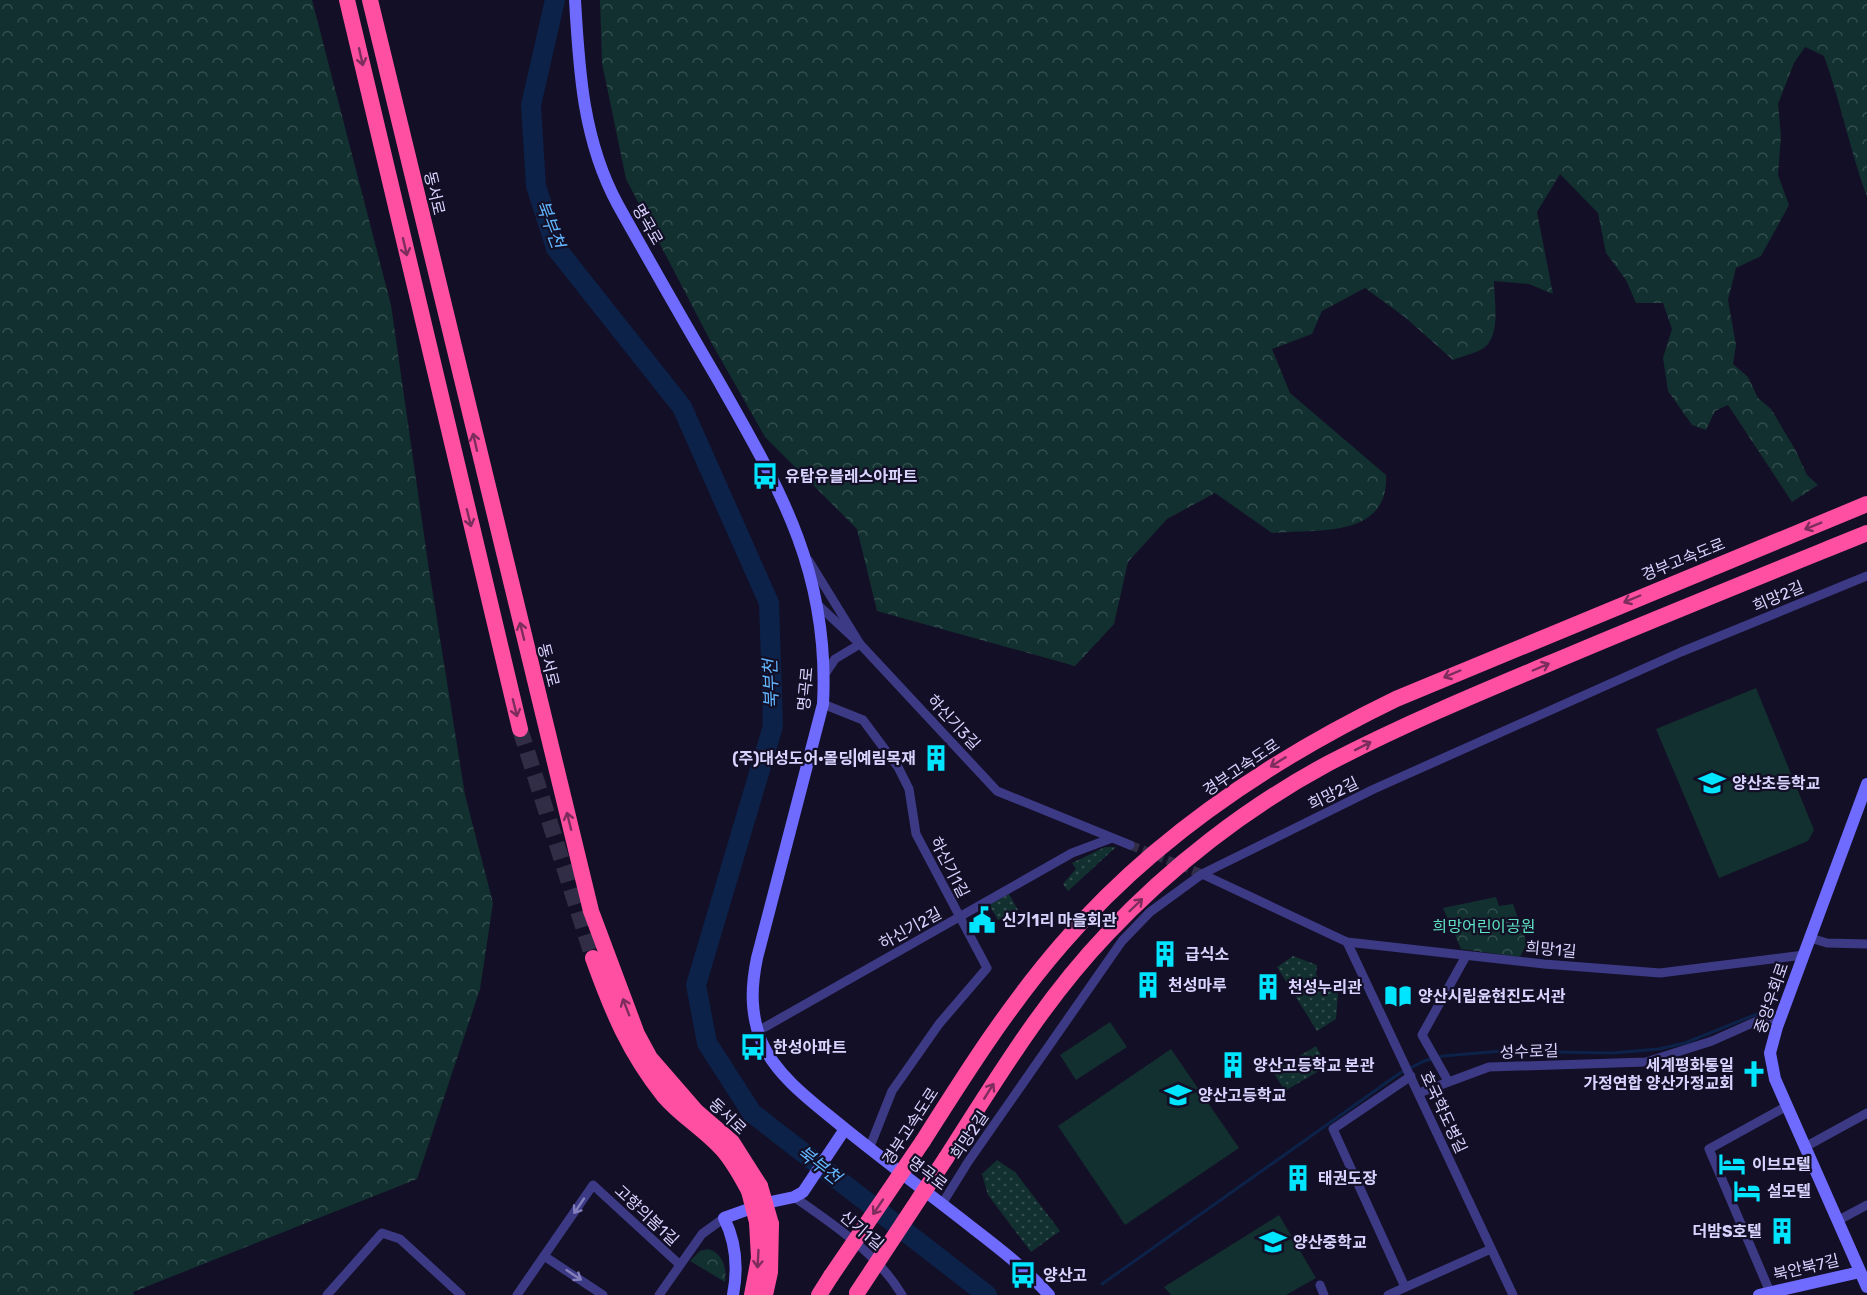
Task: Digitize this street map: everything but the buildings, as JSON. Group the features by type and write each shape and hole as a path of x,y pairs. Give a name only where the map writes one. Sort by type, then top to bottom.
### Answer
{"highway":[{"path":"347,0 520,729"},
{"name":"동서로","path":"370,0 591,911 637,1034 650,1058 696,1111 732,1142 755,1188 764,1223 770,1272 765,1295"},
{"name":"경부고속도로","path":"819,1295 986,1043 1062,944 1132,872 1244,783 1339,726 1396,699 1647,593 1867,504"},
{"path":"856,1294 1019,1044 1072,972 1107,934 1175,869 1274,796 1327,764 1402,727 1611,637 1867,533"},
{"name":"동서로","path":"593,958 623,1035 646,1072 681,1113 721,1148 755,1188"},
{"name":"동서로","path":"752,1295 764,1223"}],"main road":[{"name":"명곡로","path":"575,0 584,105 596,158 618,205 781,493 807,558 822,625 825,674 823,704 756,957 752,999 758,1031 780,1071 869,1149 1014,1260 1049,1295"},
{"name":"중앙우회로","path":"1867,784 1779,1021 1770,1053 1771,1065 1787,1106 1863,1271 1867,1287"},
{"path":"733,1295 737,1273 729,1229 724,1218 799,1194 845,1129"},
{"name":"북안북7길","path":"1766,1294 1863,1271"}],"street":[{"name":"하신기3길","path":"807,558 860,644 997,791 1130,845"},
{"name":"희망2길","path":"942,1204 968,1162 1122,941 1150,912 1202,874 1374,789 1681,652 1867,576"},
{"path":"818,605 860,644 835,659 825,674"},
{"name":"하신기1길","path":"823,704 863,720 898,767 909,789 916,834 987,968 939,1024 892,1091 869,1149"},
{"name":"하신기2길","path":"758,1031 1072,854 1112,838"},
{"name":"희망1길","path":"1202,874 1347,942 1466,956 1669,973 1804,955"},
{"path":"1810,938 1827,943 1867,944"},
{"name":"호국학도병길","path":"1347,942 1513,1295"},
{"path":"1448,1081 1422,1035 1466,956"},
{"name":"성수로길","path":"1419,1093 1489,1067 1646,1062 1712,1041 1766,1017 1779,1021"},
{"path":"1405,1287 1333,1129 1411,1075"},
{"path":"1766,1294 1708,1149 1787,1106"},
{"path":"1805,1146 1867,1113"},
{"name":"고향의봄1길","path":"518,1295 593,1185 679,1264 702,1234 724,1218"},
{"name":"신기1길","path":"799,1194 890,1274 902,1295"},
{"path":"1838,1221 1867,1205"},
{"path":"327,1295 382,1233 400,1239 450,1291 461,1295"},
{"path":"1388,1295 1491,1249"},
{"path":"544,1256 603,1295"},
{"path":"659,1295 679,1264"},
{"path":"1320,1285 1324,1295"}],"green space":[{"path":"0,0 312,0 391,305 428,563 465,795 493,903 480,989 417,1179 133,1292 134,1295 0,1295"},
{"path":"600,0 1867,0 1867,197 1824,56 1805,47 1794,63 1778,104 1781,136 1778,175 1789,205 1761,256 1736,268 1728,300 1736,345 1733,364 1748,377 1758,398 1771,409 1796,451 1807,475 1818,485 1792,502 1728,405 1715,411 1706,430 1692,425 1668,391 1663,358 1672,329 1663,303 1636,303 1626,280 1606,253 1598,213 1560,174 1537,212 1553,294 1529,284 1494,281 1495,325 1490,341 1482,349 1453,360 1406,318 1365,288 1322,311 1312,334 1272,349 1290,393 1386,475 1384,496 1376,510 1363,520 1347,527 1329,530 1272,533 1215,493 1167,519 1128,562 1114,624 1075,666 877,611 857,529 765,437 711,342 626,179 602,63"},
{"path":"1756,688 1814,830 1808,841 1719,878 1656,729"},
{"path":"1105,847 1116,847 1068,891 1063,884 1076,869 1072,863"},
{"path":"1009,894 1018,910 998,920 989,905"},
{"name":"희망어린이공원","path":"1496,897 1499,906 1513,904 1527,943 1520,957 1461,949 1443,908"},
{"path":"1293,956 1317,965 1316,975 1324,982 1332,984 1339,982 1336,1019 1317,1031 1277,967"},
{"path":"1110,1022 1127,1047 1076,1080 1060,1055"},
{"path":"1316,1046 1327,1066 1285,1091 1273,1072"},
{"path":"1171,1049 1239,1148 1125,1225 1058,1126"},
{"path":"997,1160 1015,1172 1060,1231 1031,1252 988,1195 982,1174"},
{"path":"1279,1215 1316,1278 1286,1295 1171,1295 1164,1287"},
{"path":"708,1249 717,1254 723,1262 725,1282 690,1261 700,1251"}],"waterway":[{"name":"북부천","path":"555,0 531,105 536,186 556,248 682,407 769,603 773,726 696,985 707,1043 752,1113 987,1295"},
{"path":"1102,1284 1400,1073 1424,1061 1443,1056 1502,1051 1612,1053 1659,1049 1685,1043 1757,1014"}],"tunnel":[{"path":"520,729 593,958"},
{"path":"1130,845 1202,874"}],"place":[{"name":"유탑유블레스아파트","path":"765,476"},
{"name":"(주)대성도어·몰딩|예림목재","path":"936,758"},
{"name":"양산초등학교","path":"1712,783"},
{"name":"신기1리 마을회관","path":"982,920"},
{"name":"급식소","path":"1165,954"},
{"name":"천성마루","path":"1148,985"},
{"name":"천성누리관","path":"1268,987"},
{"name":"양산시립윤현진도서관","path":"1398,996"},
{"name":"한성아파트","path":"753,1047"},
{"name":"양산고등학교 본관","path":"1233,1065"},
{"name":"세계평화통일 가정연합 양산가정교회","path":"1754,1074"},
{"name":"양산고등학교","path":"1178,1095"},
{"name":"이브모텔","path":"1732,1164"},
{"name":"태권도장","path":"1298,1178"},
{"name":"설모텔","path":"1747,1191"},
{"name":"더밤S호텔","path":"1782,1231"},
{"name":"양산중학교","path":"1273,1242"},
{"name":"양산고","path":"1023,1275"}]}
